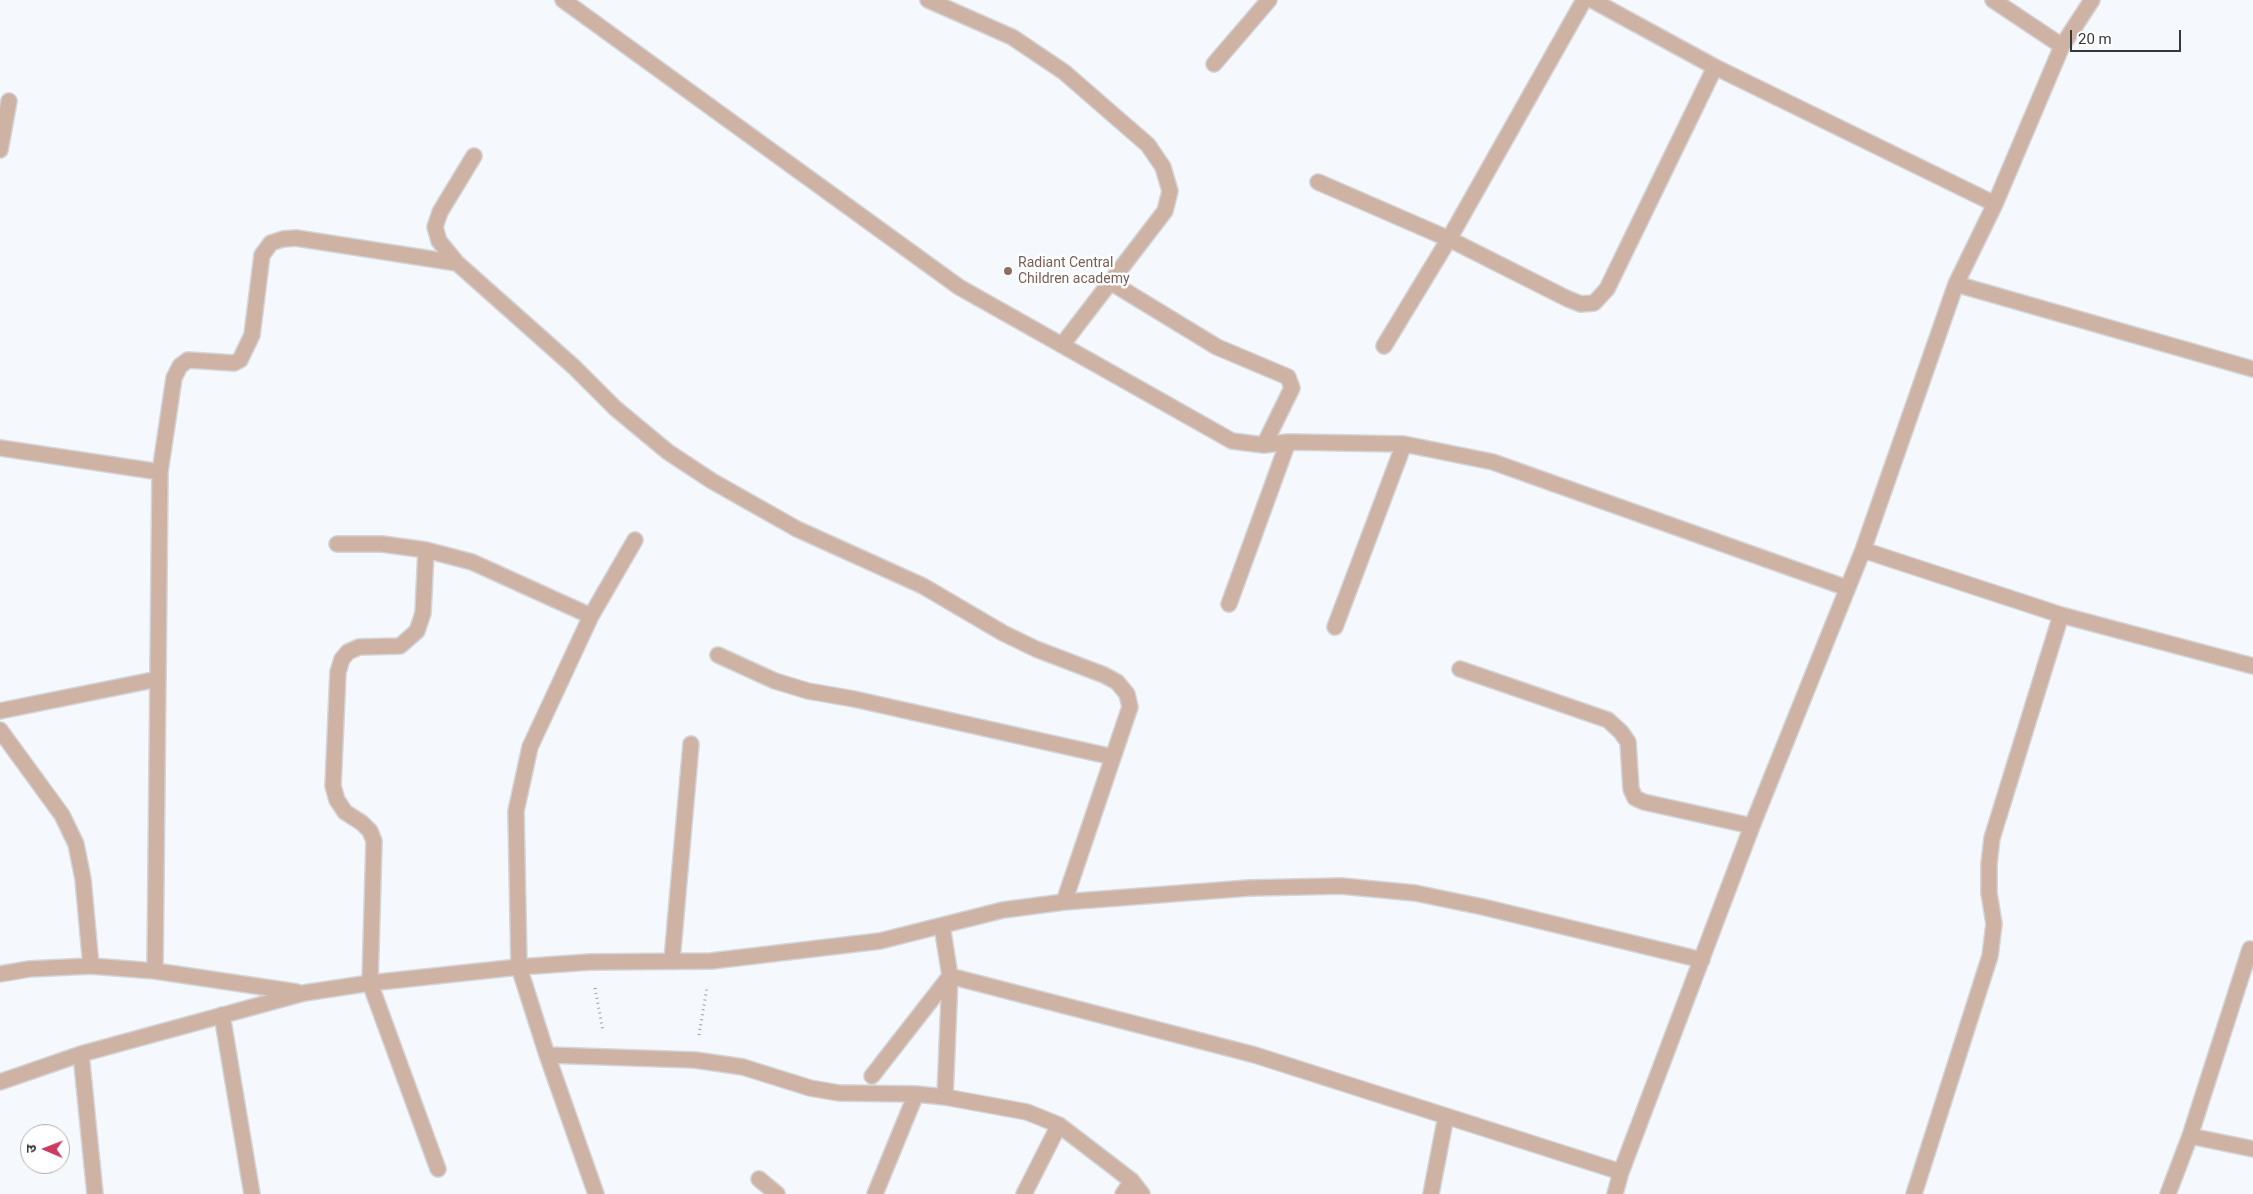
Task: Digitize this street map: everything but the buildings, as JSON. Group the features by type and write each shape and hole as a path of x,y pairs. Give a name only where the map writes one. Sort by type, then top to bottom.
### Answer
{"street":[{"path":"563,0 959,286 1232,441 1264,445 1288,442 1404,444 1493,462 1847,588"},
{"path":"928,0 1012,37 1056,67 1148,145 1162,167 1170,191 1166,211 1062,345"},
{"path":"1214,64 1269,0"},
{"path":"1384,346 1448,240 1584,0"},
{"path":"1592,0 1715,67 1995,204"},
{"path":"1993,0 2062,46"},
{"path":"1615,1194 1621,1172 1752,826 1862,550 1956,284 1995,204 2062,46 2092,0"},
{"path":"1318,182 1448,240 1568,299 1581,304 1594,303 1607,289 1715,67"},
{"path":"0,150 9,102"},
{"path":"474,156 440,212 435,227 438,241 457,263 574,366 615,408 668,452 712,481 797,529 923,586 1003,633 1117,682 1127,694 1130,707 1064,902"},
{"path":"155,971 160,472 174,378 180,366 188,360 234,363 240,360 252,335 262,255 271,243 283,239 296,238 457,263"},
{"path":"1112,282 1218,347 1288,377 1292,388 1264,445"},
{"path":"1956,284 2253,369"},
{"path":"1229,604 1288,442"},
{"path":"1335,627 1404,444"},
{"path":"0,448 160,472"},
{"path":"596,1194 547,1055 519,967 516,811 530,746 591,616 635,540"},
{"path":"337,544 382,544 426,550 472,562 591,616"},
{"path":"426,550 423,614 418,631 400,646 358,647 348,652 342,659 338,672 333,786 337,800 345,812 362,822 370,831 374,840 370,983 438,1169"},
{"path":"1862,550 2061,615 2253,666"},
{"path":"1914,1194 1990,956 1994,924 1989,893 1989,864 1992,838 2061,615"},
{"path":"718,655 775,681 808,691 854,699 1113,757"},
{"path":"1460,669 1608,720 1621,732 1628,742 1631,789 1635,798 1644,802 1752,826"},
{"path":"0,711 158,680"},
{"path":"0,730 62,814 76,844 83,879 91,966"},
{"path":"672,960 691,744"},
{"path":"0,1082 82,1054 304,993 370,983 519,967 590,962 672,960 711,962 880,941 1003,910 1064,902 1249,888 1342,886 1415,893 1483,907 1702,960"},
{"path":"942,926 950,976 945,1097"},
{"path":"2168,1194 2190,1136 2250,949"},
{"path":"0,974 29,969 91,966 155,971 304,993"},
{"path":"950,976 1255,1056 1621,1172"},
{"path":"872,1076 950,976"},
{"path":"222,1015 252,1194"},
{"path":"82,1054 95,1194"},
{"path":"547,1055 695,1060 743,1067 810,1088 839,1093 916,1094 945,1097 1027,1112 1059,1125 1128,1188 1142,1194"},
{"path":"875,1194 916,1094"},
{"path":"1431,1194 1446,1116"},
{"path":"1024,1194 1059,1125"},
{"path":"2190,1136 2253,1149"},
{"path":"759,1178 777,1194"}],"path":[{"path":"590,962 607,1056"},
{"path":"695,1060 711,962"}],"place":[{"name":"Radiant Central Children academy","path":"1008,271"}]}
